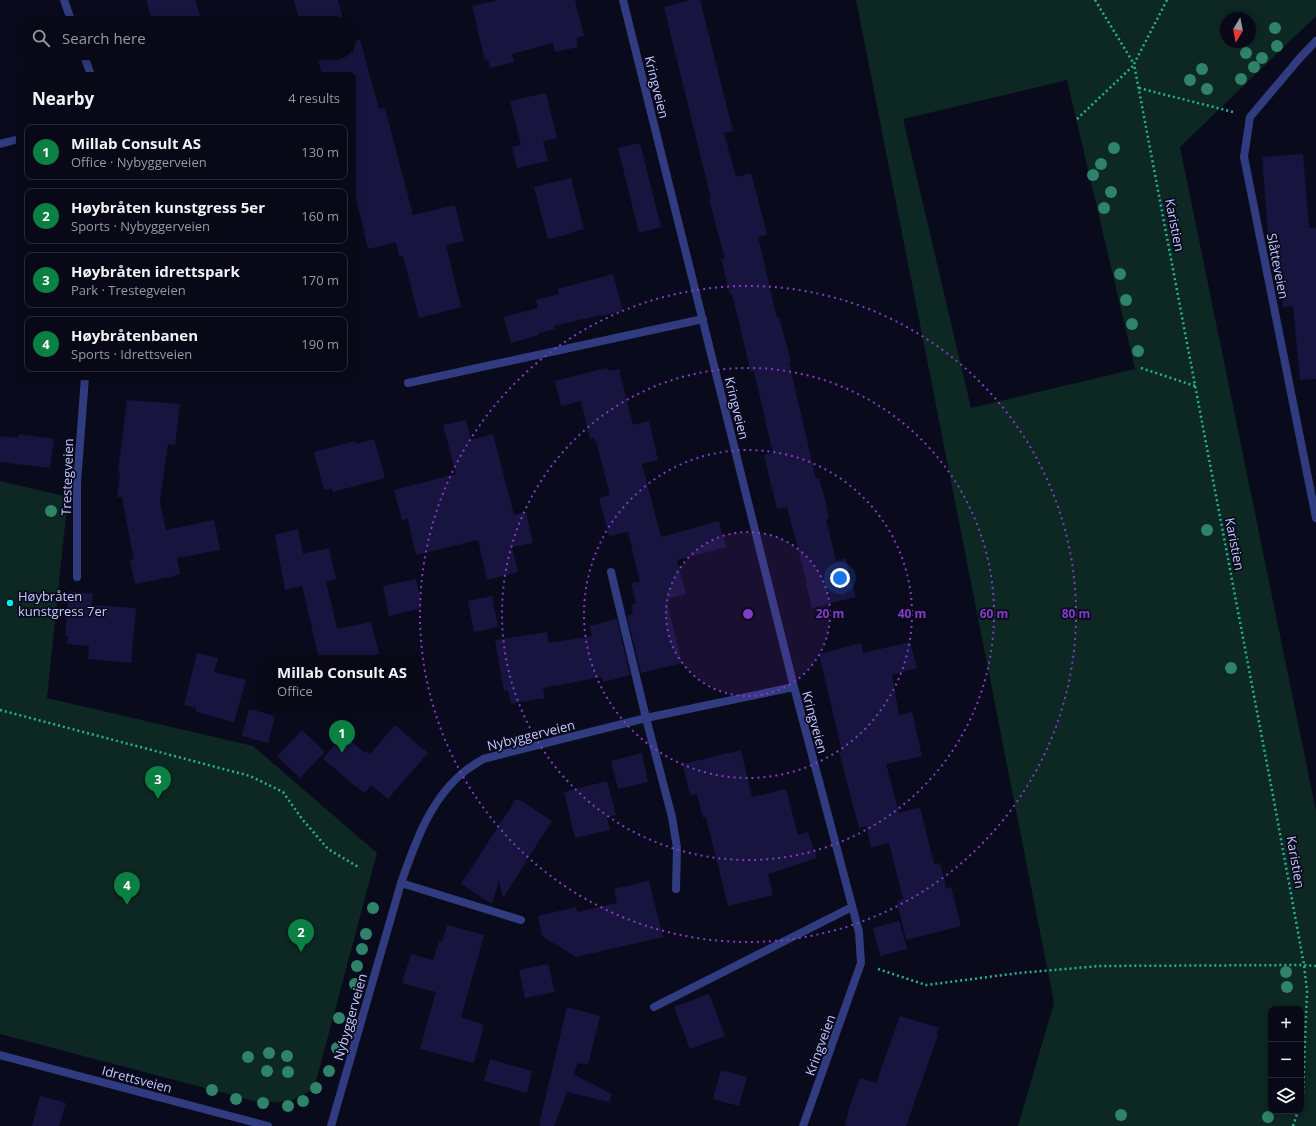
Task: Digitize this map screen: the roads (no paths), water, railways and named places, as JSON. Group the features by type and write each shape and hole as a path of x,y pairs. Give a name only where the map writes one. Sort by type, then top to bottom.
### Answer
{"street":[{"path":"64,0 70,16"},
{"name":"Kringveien","path":"623,0 794,688 859,932 861,963 803,1126"},
{"name":"Slåtteveien","path":"1316,41 1299,58 1250,117 1244,157 1316,518"},
{"path":"86,60 90,72"},
{"path":"0,144 16,140"},
{"path":"408,383 703,319"},
{"name":"Trestegveien","path":"77,577 77,483 85,380"},
{"path":"611,572 646,718 672,817 677,848 676,889"},
{"name":"Nybyggerveien","path":"331,1126 401,883 421,829 435,804 452,783 465,771 483,760 646,718 794,688"},
{"path":"401,883 521,920"},
{"path":"654,1007 852,907"},
{"name":"Idrettsveien","path":"0,1055 268,1126"}],"place":[{"name":"Høybråten kunstgress 7er","path":"10,603"},
{"name":"Millab Consult AS","path":"342,753"},
{"name":"Høybråten idrettspark","path":"158,799"},
{"name":"Høybråtenbanen","path":"127,905"},
{"name":"Høybråten kunstgress 5er","path":"301,952"}]}
